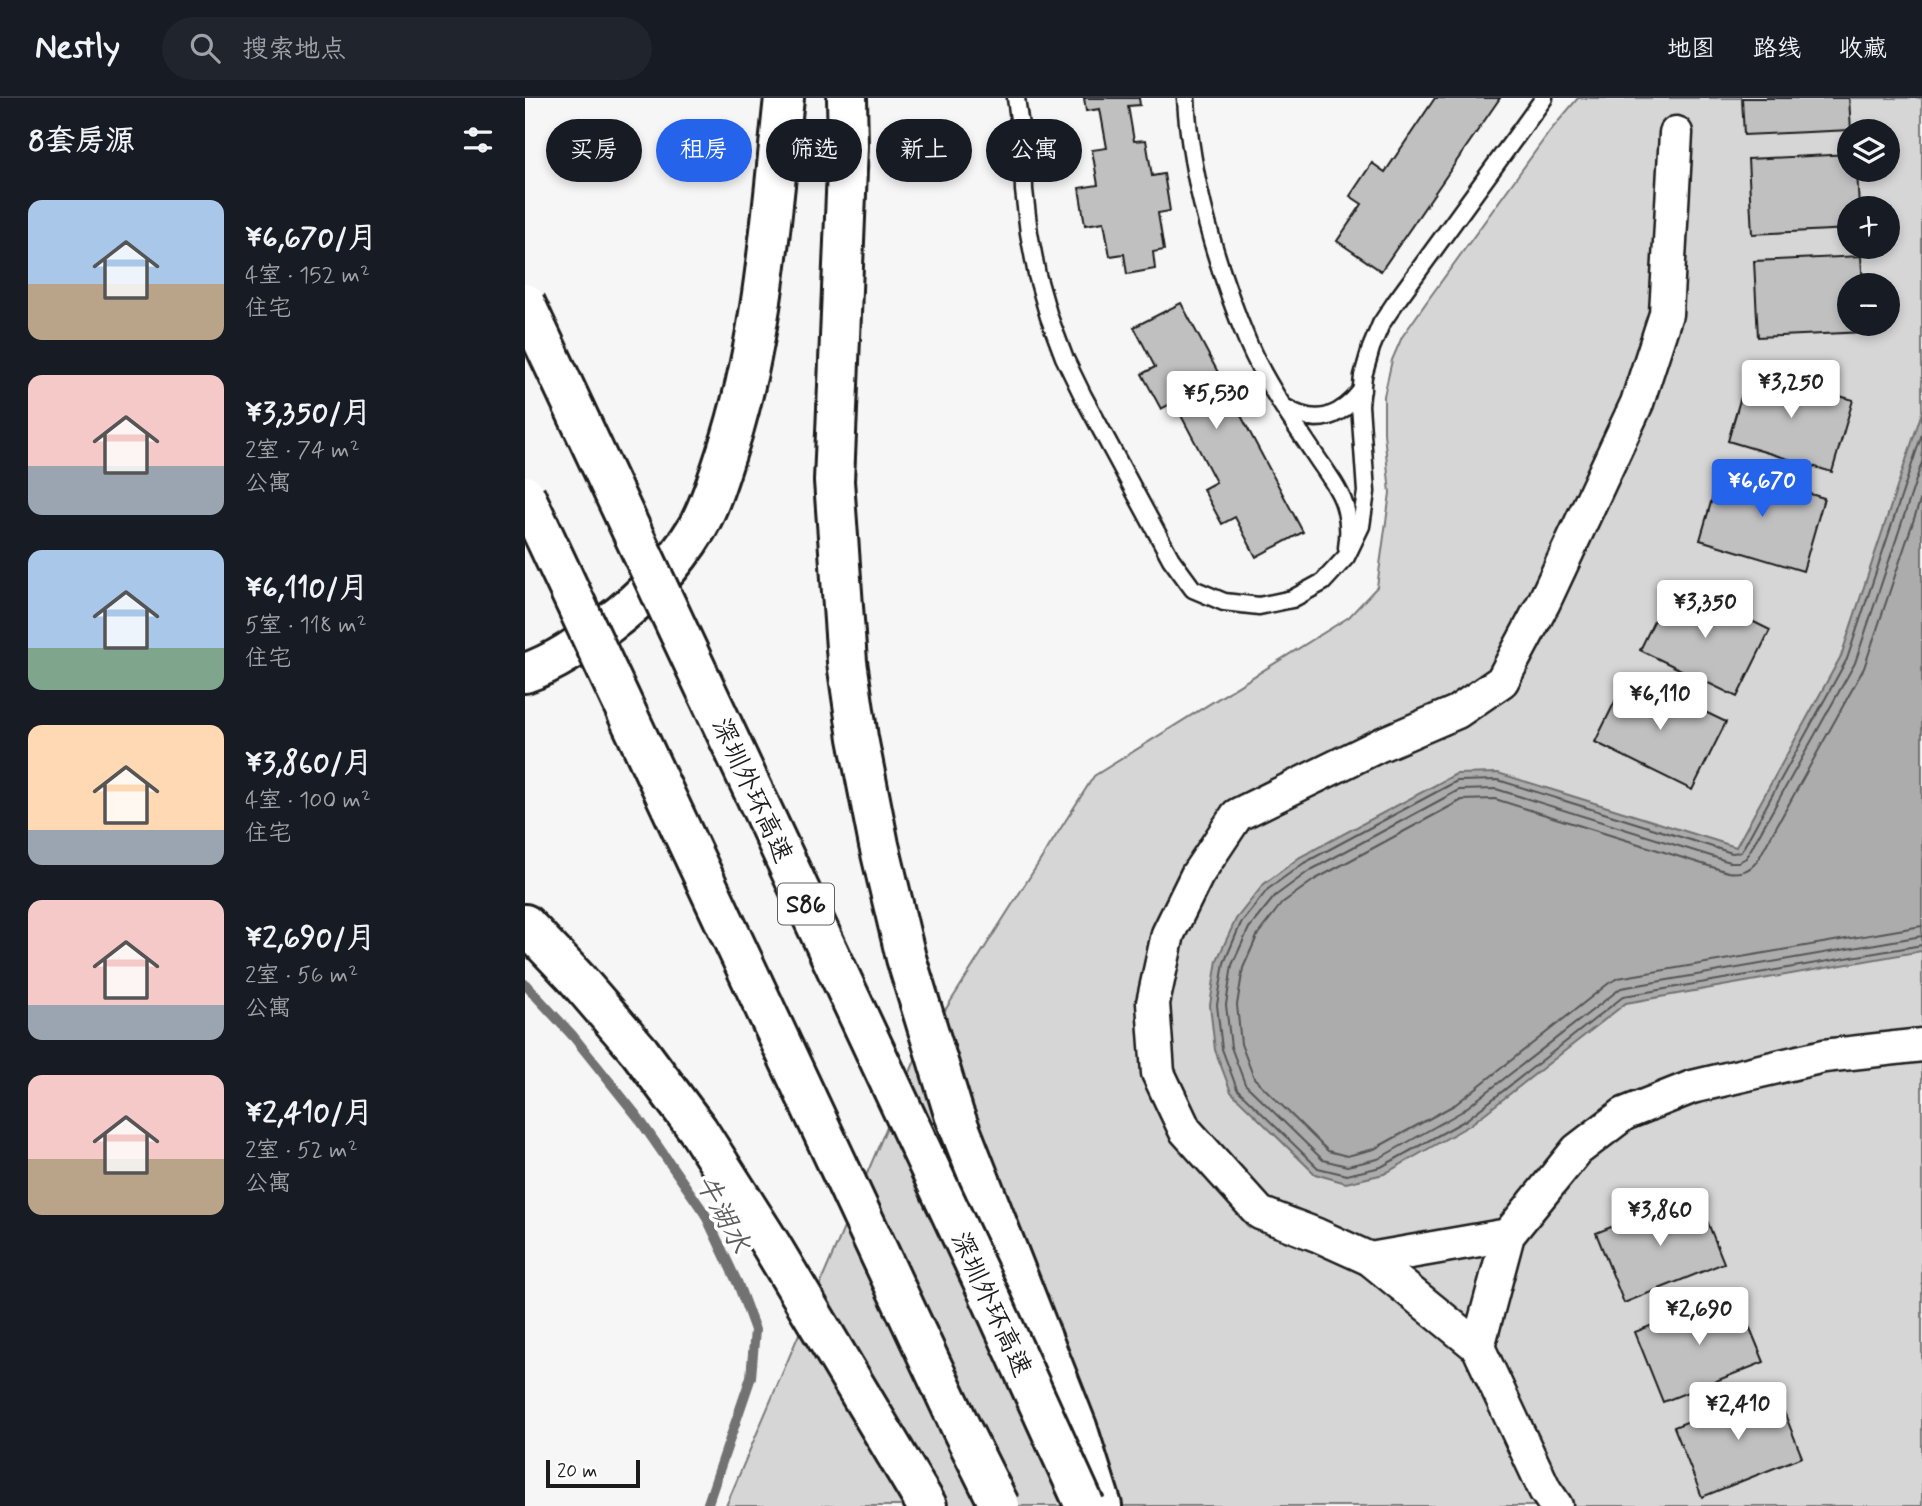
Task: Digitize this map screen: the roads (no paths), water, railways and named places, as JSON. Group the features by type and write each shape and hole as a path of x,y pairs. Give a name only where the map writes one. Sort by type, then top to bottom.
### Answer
{"highway":[{"path":"525,673 543,667 590,639 631,608 667,569 698,527 718,480 740,413 763,287 784,98"},
{"path":"847,98 848,146 834,481 847,662 858,737 879,845 906,958 954,1114 1077,1427 1102,1506"},
{"name":"深圳外环高速","path":"525,303 1085,1506"},
{"path":"525,495 961,1430 1000,1506"},
{"path":"525,924 640,1052 698,1130 771,1245 927,1506"}],"street":[{"path":"1556,1506 1545,1490 1478,1347 1370,1259 1260,1213 1185,1130 1158,1073 1153,1003 1168,934 1197,875 1237,815 1380,745 1457,712 1502,681 1544,602 1637,403 1666,314 1676,133"},
{"path":"1478,1347 1508,1236 1577,1150 1624,1114 1692,1087 1824,1056 1922,1045"},
{"path":"1370,1259 1508,1236"}],"lane":[{"path":"1016,98 1023,147 1029,233 1037,275 1064,357 1171,559 1193,589 1224,602 1259,606 1292,599 1313,588 1323,582 1346,557 1361,526 1366,492 1360,415 1363,376 1381,324 1544,98"},
{"path":"1186,98 1193,159 1226,286 1251,348 1283,406 1335,486 1346,509 1349,533 1346,557"},
{"path":"1283,406 1298,416 1317,418 1335,414 1350,405 1362,390"}],"water":[{"path":"1922,412 1922,951 1626,1003 1470,1125 1384,1174 1346,1183 1315,1174 1231,1092 1215,1050 1210,1005 1217,960 1236,919 1264,884 1300,857 1456,774 1498,773 1736,847 1841,656"}],"waterway":[{"name":"牛湖水","path":"525,984 573,1036 637,1116 705,1214 738,1284 755,1330 751,1377 707,1506"}]}
